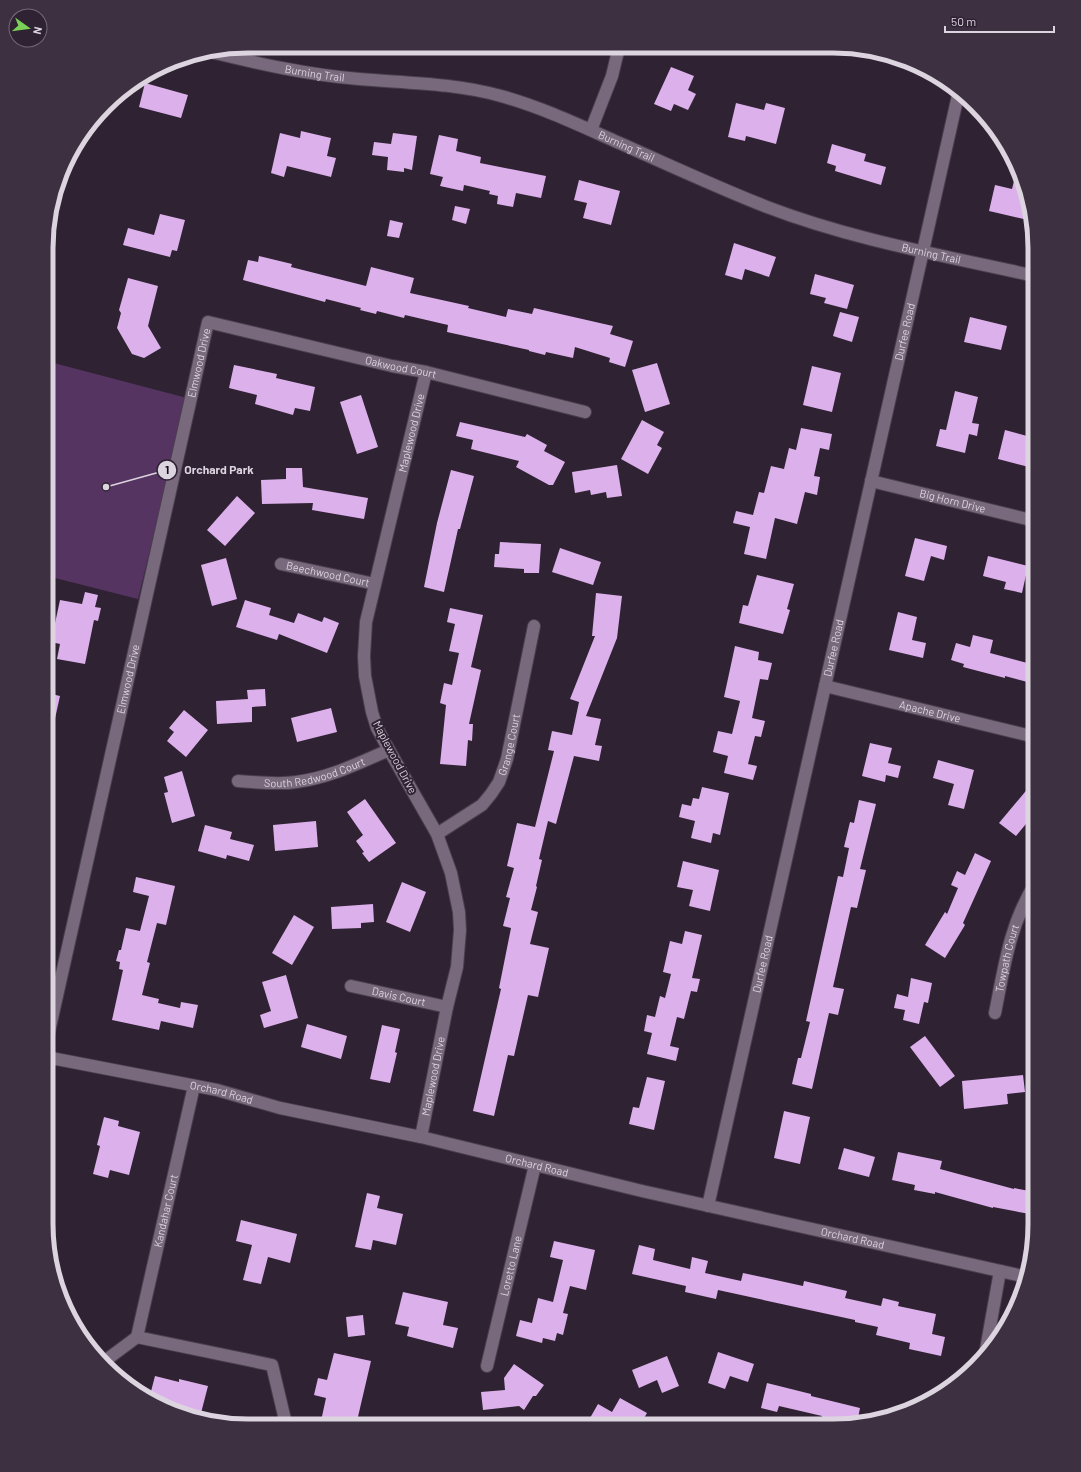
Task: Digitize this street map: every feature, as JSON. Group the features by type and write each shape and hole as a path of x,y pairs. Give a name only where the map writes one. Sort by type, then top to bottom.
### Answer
{"street":[{"path":"591,130 612,76 618,53"},
{"name":"Burning Trail","path":"223,55 253,63 314,74 448,86 499,95 540,108 715,186 769,208 839,231 1028,274"},
{"name":"Durfee Road","path":"708,1206 958,97"},
{"name":"Elmwood Drive","path":"53,1014 208,322 216,324"},
{"name":"Oakwood Court","path":"216,324 392,366 426,372 585,412"},
{"name":"Maplewood Drive","path":"421,1137 447,1007 457,967 460,930 456,894 451,873 437,834 377,728 372,712 365,676 364,637 375,584 426,372"},
{"name":"Big Horn Drive","path":"871,481 1028,519"},
{"name":"Beechwood Court","path":"281,564 375,584"},
{"name":"Grange Court","path":"437,834 482,805 492,794 499,782 507,759 534,626"},
{"name":"Apache Drive","path":"825,686 1028,735"},
{"name":"South Redwood Court","path":"238,781 295,783 312,780 329,775 389,750"},
{"name":"Towpath Court","path":"995,1013 1010,940 1018,914 1028,896"},
{"name":"Davis Court","path":"351,986 447,1007"},
{"name":"Orchard Road","path":"53,1058 217,1090 280,1108 421,1137 708,1206 1021,1276"},
{"name":"Kandahar Court","path":"137,1337 194,1086"},
{"name":"Loretto Lane","path":"486,1366 534,1165"},
{"path":"987,1344 1000,1271"},
{"path":"107,1359 137,1337 272,1365 285,1419"}],"shaded area":[{"path":"53,363 187,398 138,599 53,578"}],"building":[{"path":"671,67 694,76 688,90 696,94 688,110 674,104 671,111 654,104"},
{"path":"145,83 188,95 181,118 139,107"},
{"path":"736,103 764,110 766,103 785,108 776,144 746,136 745,141 728,137"},
{"path":"301,131 331,138 327,156 336,158 331,177 287,166 284,177 271,173 280,133 300,138"},
{"path":"393,133 417,136 412,170 404,168 404,172 387,170 388,157 372,155 374,142 391,144"},
{"path":"439,135 458,139 456,151 481,157 480,163 546,176 541,198 516,193 513,207 497,204 498,196 489,194 490,191 464,185 463,191 440,186 443,177 430,174"},
{"path":"832,144 866,154 864,161 886,167 881,185 835,171 836,166 827,163"},
{"path":"579,180 620,191 611,225 583,218 587,203 574,200"},
{"path":"1014,181 1017,182 1025,219 989,211 995,185 1012,189"},
{"path":"455,206 470,209 466,224 452,220"},
{"path":"160,214 185,220 177,251 172,250 170,257 123,245 128,228 154,235"},
{"path":"390,220 403,223 399,238 387,236"},
{"path":"734,243 776,257 769,277 745,269 742,280 725,275"},
{"path":"259,256 292,264 291,267 366,286 371,267 414,278 410,293 469,306 468,308 506,317 508,309 532,314 534,308 613,326 610,334 633,341 625,367 609,362 610,358 575,347 573,358 546,352 545,355 529,350 447,332 448,325 405,315 404,318 377,311 376,314 360,310 361,308 326,299 325,302 243,280 248,260 258,262"},
{"path":"815,274 854,285 847,309 824,303 826,298 810,294"},
{"path":"128,278 158,286 148,326 161,348 144,358 132,354 117,328 121,313 119,310"},
{"path":"840,312 859,317 852,342 833,336"},
{"path":"970,317 1007,326 1001,350 964,342"},
{"path":"657,363 670,404 645,412 632,370"},
{"path":"234,365 277,374 276,378 315,387 310,411 295,408 293,415 255,404 257,395 229,388"},
{"path":"812,366 841,373 832,412 803,405"},
{"path":"955,391 978,397 972,423 979,424 977,436 969,434 965,453 936,446 940,429 946,430"},
{"path":"361,395 378,447 357,454 340,402"},
{"path":"642,420 664,432 657,445 662,448 648,474 621,459"},
{"path":"460,422 525,437 527,434 547,445 544,451 565,462 553,485 549,485 516,467 519,461 471,449 473,440 456,436"},
{"path":"801,428 832,434 829,450 820,448 814,476 820,477 817,495 805,492 797,524 775,518 766,559 744,554 750,527 733,523 736,511 753,515 759,492 764,493 771,466 784,469 789,448 796,450"},
{"path":"1005,430 1027,436 1028,467 998,459"},
{"path":"617,465 622,496 607,498 606,492 591,495 590,490 575,493 572,472"},
{"path":"286,468 302,468 303,487 368,498 364,519 312,510 313,503 262,504 261,480 286,479"},
{"path":"451,470 474,476 460,529 458,529 444,592 424,587 437,523"},
{"path":"237,496 255,513 225,546 207,530"},
{"path":"915,538 947,546 944,560 931,556 924,581 905,576"},
{"path":"500,542 541,544 539,573 524,573 524,569 494,567 495,554 499,554"},
{"path":"560,548 601,562 593,585 552,572"},
{"path":"988,556 1028,566 1022,593 1004,589 1006,582 983,576"},
{"path":"226,558 237,599 212,606 201,565"},
{"path":"757,575 794,584 787,609 790,610 783,634 739,623 743,605 748,606"},
{"path":"85,592 98,595 95,607 101,608 98,621 94,620 85,664 57,659 60,644 53,642 53,633 60,600 82,604"},
{"path":"596,593 622,596 617,638 586,716 601,719 595,745 602,746 599,761 574,756 556,824 548,821 539,859 542,860 531,910 538,912 530,944 549,948 538,997 528,995 514,1056 508,1055 494,1116 473,1111 501,989 499,988 511,928 503,926 510,898 506,897 514,868 507,866 517,823 535,827 554,751 548,750 552,731 572,735 579,702 570,699 595,636 592,636"},
{"path":"245,600 271,608 269,615 294,623 298,613 322,622 324,617 339,623 327,653 279,634 277,640 236,627"},
{"path":"450,608 483,615 471,667 481,670 469,724 473,724 472,741 468,740 466,766 440,764 446,705 440,703 444,683 452,685 459,653 449,651 455,624 447,622"},
{"path":"898,612 917,617 912,640 926,643 923,658 889,650"},
{"path":"973,635 993,640 990,653 1028,663 1028,682 963,667 964,664 951,660 956,643 970,647"},
{"path":"735,646 759,652 758,660 772,663 768,680 760,679 752,718 765,721 761,737 755,736 748,764 757,766 753,780 724,773 728,756 713,752 718,731 732,734 740,701 724,697"},
{"path":"265,689 266,706 252,707 252,722 217,724 216,701 248,699 247,690"},
{"path":"53,694 60,696 53,728"},
{"path":"331,708 337,732 297,742 291,718"},
{"path":"184,710 208,730 186,757 167,741 174,732 169,728"},
{"path":"870,743 892,748 888,763 901,766 898,778 886,775 885,782 862,776"},
{"path":"938,760 974,770 964,809 948,805 954,784 933,778"},
{"path":"182,771 195,816 172,823 164,793 168,792 164,777"},
{"path":"702,787 729,793 720,835 713,833 711,843 691,838 695,821 679,817 682,804 691,806 693,798 699,799"},
{"path":"1028,788 1028,821 1016,836 999,823"},
{"path":"365,799 396,843 369,862 362,853 364,852 356,841 363,835 347,812"},
{"path":"859,800 876,804 860,869 866,870 857,908 851,907 833,987 844,989 838,1015 829,1013 812,1089 792,1084 798,1058 801,1058 810,1022 806,1021 838,876 843,877 849,848 844,847 850,822 854,823"},
{"path":"316,821 318,847 275,851 273,825"},
{"path":"205,825 232,832 230,839 254,845 249,861 227,855 226,859 198,851"},
{"path":"975,853 991,861 963,923 965,925 945,958 925,945 945,912 947,914 958,888 951,885 957,871 965,875"},
{"path":"683,861 719,870 710,911 689,906 693,890 677,887"},
{"path":"136,877 175,886 166,925 157,923 147,962 150,963 142,995 159,999 158,1003 180,1008 181,1002 198,1005 193,1028 161,1021 159,1030 112,1020 123,970 119,969 120,962 116,961 119,950 121,950 126,928 140,931 149,896 133,892"},
{"path":"402,882 426,892 410,932 386,922"},
{"path":"373,904 374,922 361,923 361,928 332,929 331,907"},
{"path":"294,915 314,927 292,965 272,953"},
{"path":"685,931 702,935 692,978 700,979 697,992 691,991 684,1019 677,1017 670,1046 679,1048 676,1061 647,1054 652,1033 644,1031 647,1015 655,1017 660,996 665,998 671,974 663,972 670,941 682,944"},
{"path":"286,975 298,1018 264,1028 260,1015 271,1011 262,982"},
{"path":"911,978 932,983 928,1003 924,1002 919,1024 903,1020 905,1010 894,1008 897,994 908,997"},
{"path":"307,1024 347,1036 341,1059 301,1047"},
{"path":"382,1025 400,1029 395,1052 397,1053 390,1083 370,1079"},
{"path":"925,1036 955,1076 940,1087 910,1047"},
{"path":"1023,1075 1025,1092 1007,1094 1008,1104 964,1109 962,1081"},
{"path":"647,1077 665,1081 654,1130 629,1124 633,1107 639,1108"},
{"path":"784,1111 810,1117 800,1164 774,1158"},
{"path":"104,1117 119,1121 118,1126 140,1132 129,1175 110,1170 108,1178 93,1174 100,1146 97,1145"},
{"path":"844,1148 875,1157 869,1177 838,1169"},
{"path":"898,1152 942,1161 940,1169 1014,1189 1028,1191 1028,1214 993,1208 935,1192 935,1194 914,1190 915,1185 892,1180"},
{"path":"367,1193 380,1196 377,1208 403,1214 396,1245 373,1240 371,1250 355,1247"},
{"path":"241,1220 297,1234 290,1263 268,1257 261,1284 243,1280 252,1245 236,1241"},
{"path":"554,1241 595,1250 586,1290 570,1286 563,1313 568,1314 563,1335 557,1333 555,1341 543,1338 542,1343 516,1336 520,1320 532,1323 538,1298 553,1302 563,1260 550,1257"},
{"path":"639,1245 655,1249 653,1260 690,1269 692,1257 708,1261 705,1273 741,1281 743,1273 803,1286 804,1281 847,1291 845,1298 881,1306 883,1298 899,1302 898,1306 936,1314 932,1334 945,1337 941,1356 909,1349 910,1343 876,1335 878,1327 855,1322 855,1320 718,1290 716,1299 685,1292 686,1286 632,1274"},
{"path":"403,1292 448,1302 443,1325 458,1328 453,1348 407,1336 409,1327 395,1324"},
{"path":"363,1315 365,1335 348,1337 346,1317"},
{"path":"718,1352 754,1364 748,1382 730,1376 725,1389 708,1383"},
{"path":"334,1353 371,1361 357,1419 321,1419 326,1398 314,1395 318,1378 327,1380"},
{"path":"667,1356 679,1386 662,1393 657,1380 639,1388 632,1370"},
{"path":"514,1364 544,1385 536,1396 533,1396 524,1410 519,1406 483,1410 481,1392 505,1390 504,1378"},
{"path":"155,1376 179,1382 179,1379 208,1386 201,1413 185,1409 150,1393"},
{"path":"767,1383 860,1408 858,1417 846,1419 821,1419 822,1416 779,1406 777,1412 761,1408"},
{"path":"620,1398 647,1413 644,1419 589,1419 598,1404 612,1412"}],"place":[{"name":"Orchard Park","path":"106,487"}]}
